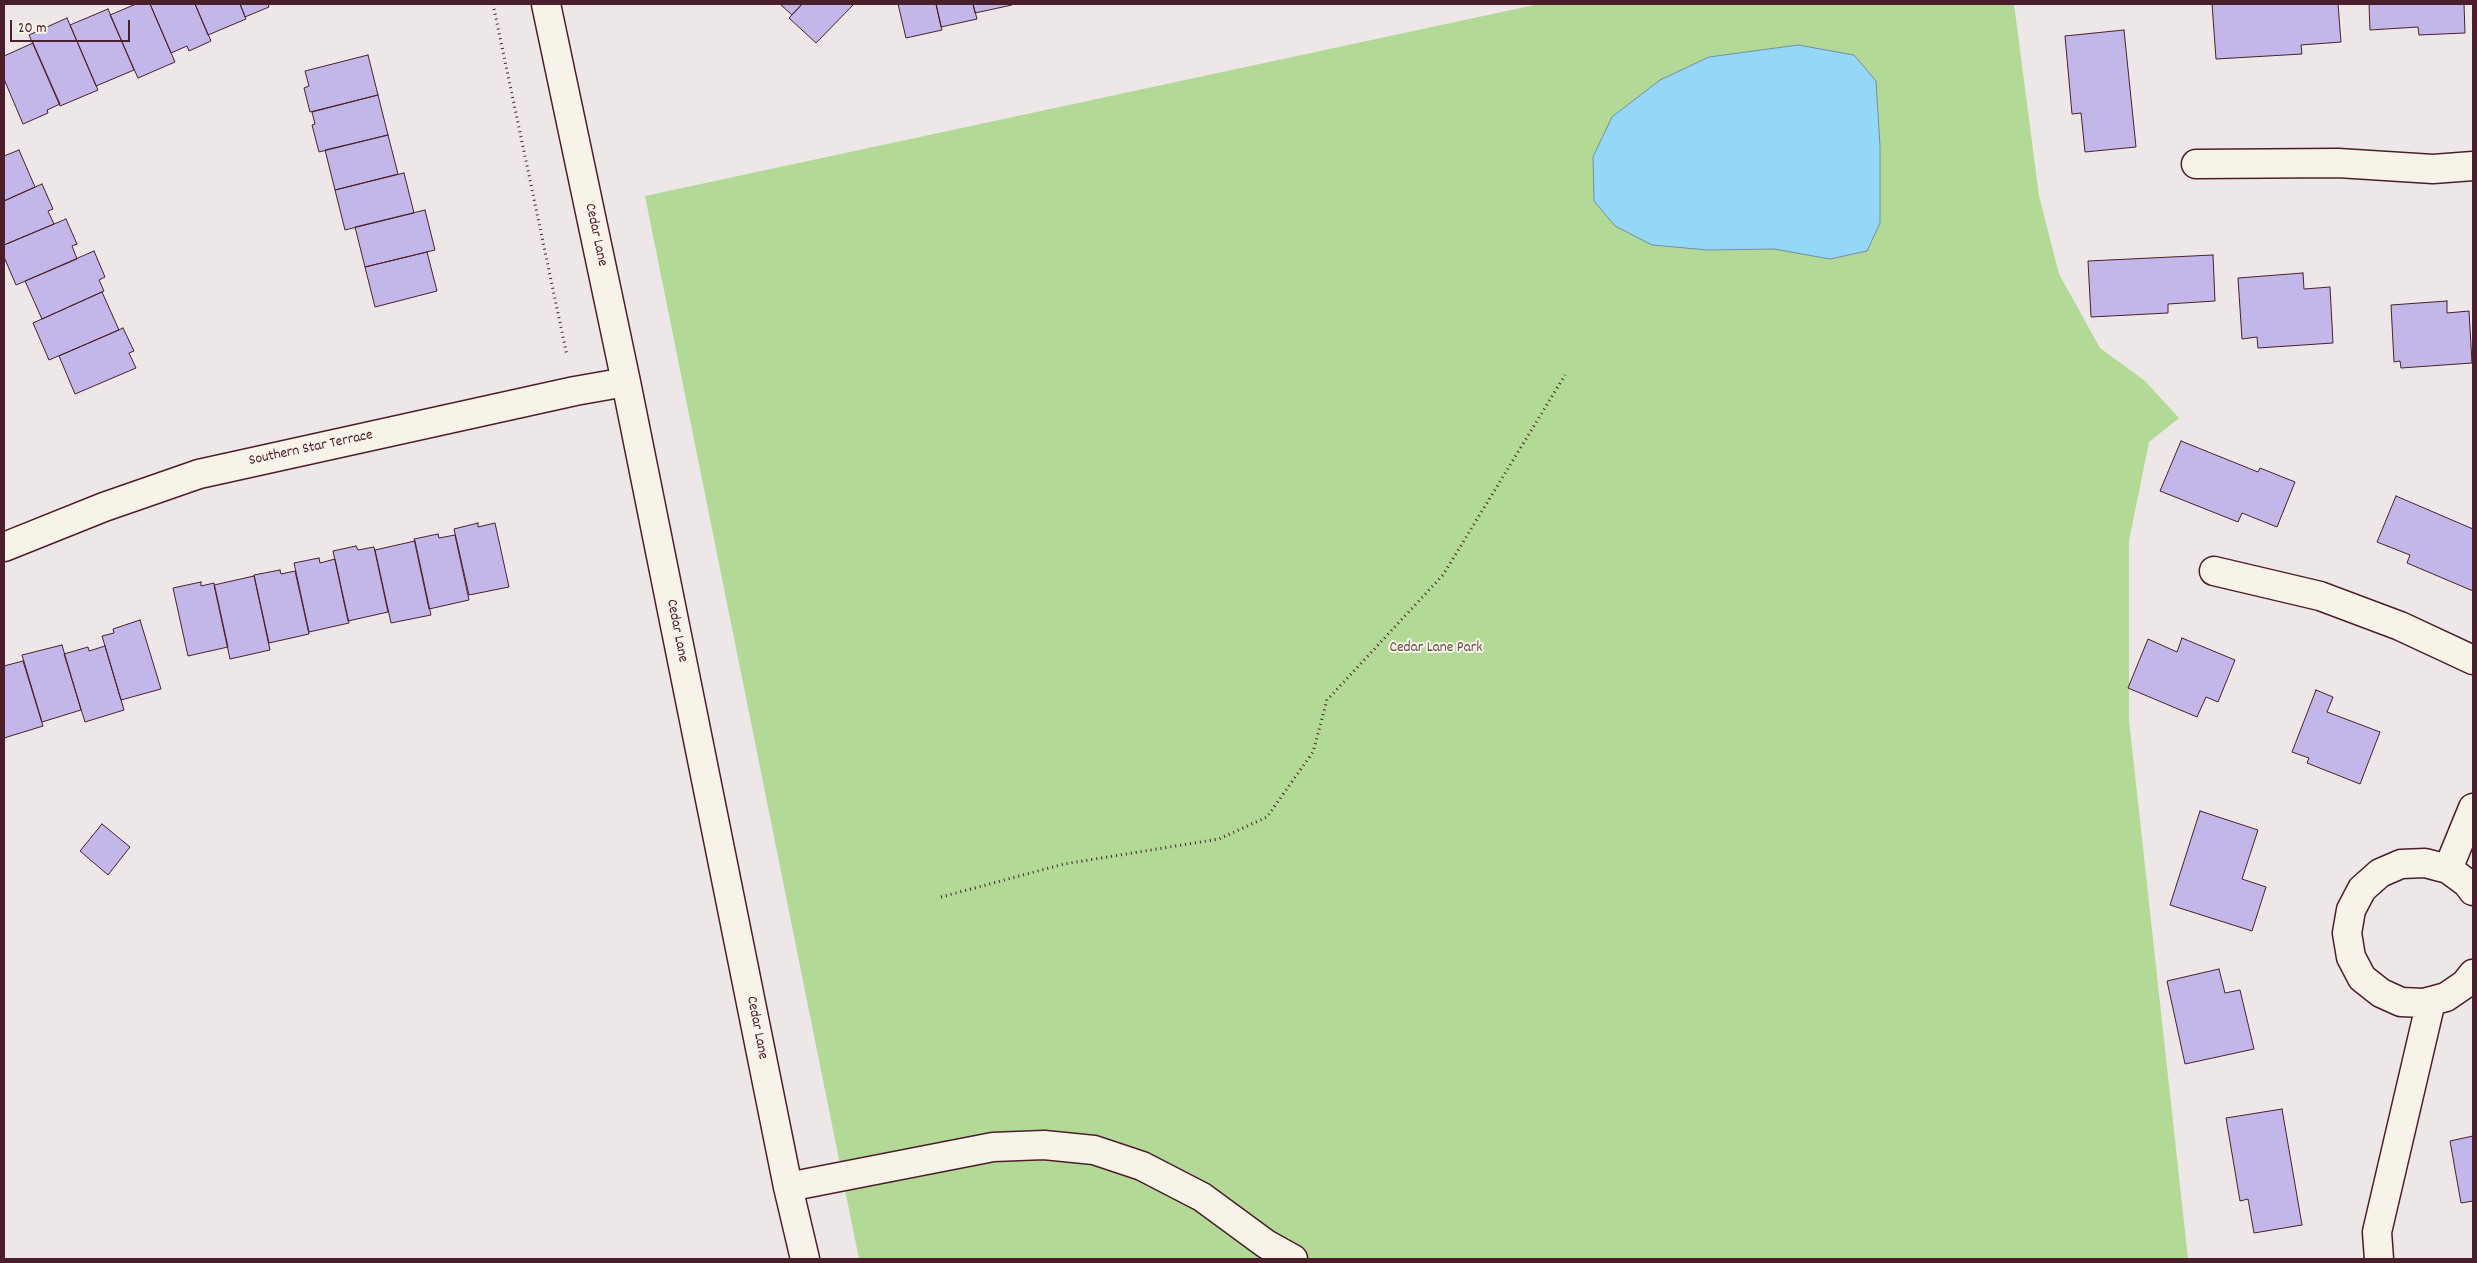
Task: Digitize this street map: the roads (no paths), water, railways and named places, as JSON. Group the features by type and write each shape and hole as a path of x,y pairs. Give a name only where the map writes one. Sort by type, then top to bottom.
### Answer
{"street":[{"name":"Cedar Lane","path":"546,4 626,382 788,1187 805,1259"},
{"path":"2196,164 2338,163 2433,169 2473,166"},
{"name":"Southern Star Terrace","path":"4,547 104,506 198,474 575,391 626,382"},
{"path":"2214,571 2320,596 2400,626 2473,660"},
{"path":"2448,869 2473,808"},
{"path":"2473,891 2467,883 2448,869 2425,863 2402,864 2380,873 2362,889 2350,910 2347,934 2351,957 2362,978 2381,993 2402,1002 2424,1003 2446,997 2465,984 2473,974"},
{"path":"2379,1259 2377,1232 2431,1001"},
{"path":"788,1187 993,1147 1044,1145 1094,1150 1142,1166 1202,1197 1266,1244 1293,1259"}],"water":[{"path":"1798,45 1854,55 1876,81 1880,146 1880,223 1867,251 1830,259 1774,249 1708,250 1652,245 1615,226 1594,201 1593,157 1612,117 1660,80 1709,57"}],"park label":[{"name":"Cedar Lane Park","path":"1436,649"}]}
